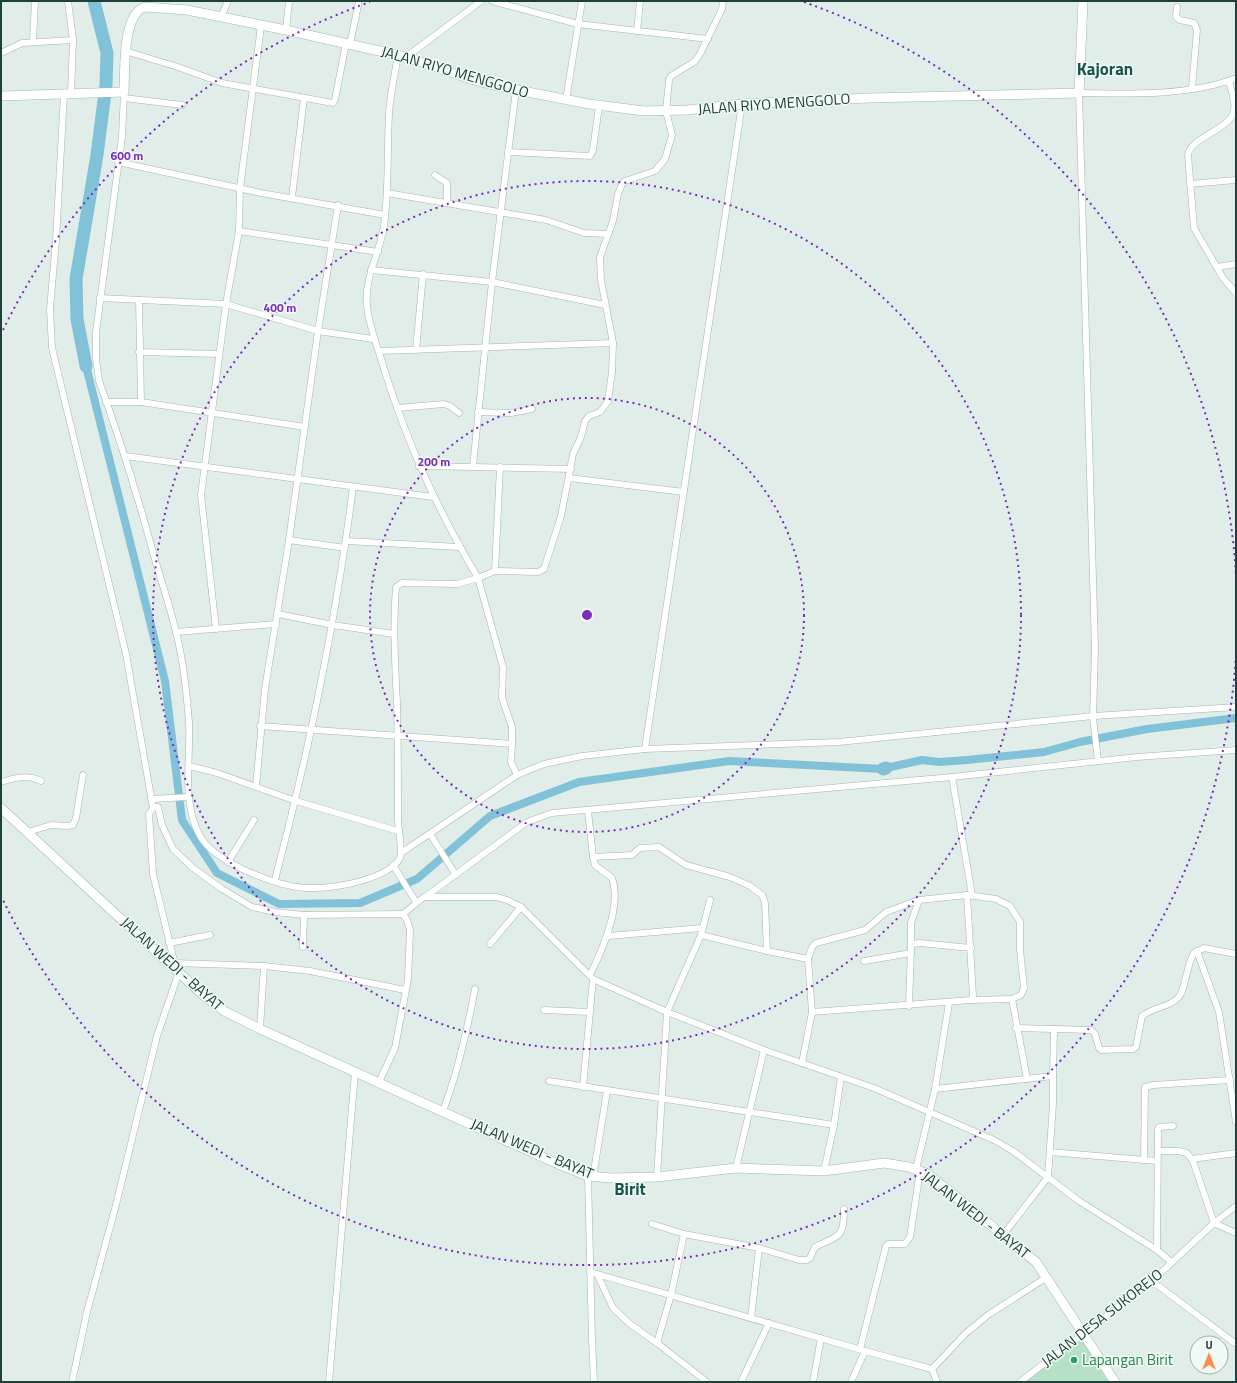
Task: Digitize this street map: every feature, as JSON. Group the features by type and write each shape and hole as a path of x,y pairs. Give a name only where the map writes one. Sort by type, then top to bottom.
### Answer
{"main road":[{"path":"1079,93 1083,1"},
{"name":"JALAN RIYO MENGGOLO","path":"123,94 125,51 131,24 142,5 221,17 348,43 402,56 474,80 516,90 599,106 644,111 666,111 742,104 869,98 1079,93"},
{"path":"1,96 92,93 123,94"},
{"name":"JALAN WEDI - BAYAT","path":"1,808 218,1007 260,1029 591,1176 611,1178 657,1177 736,1168 824,1171 884,1163 918,1170 935,1179 1036,1262 1115,1382"}],"street":[{"path":"33,41 35,1"},
{"path":"68,1 74,40 50,304 52,348 111,586 131,682 151,799 152,808 149,814 154,874 168,943 177,968 157,1036 116,1206 87,1312 72,1382"},
{"path":"221,17 228,1"},
{"path":"286,30 289,1"},
{"path":"125,51 178,67 222,83 335,102 359,1"},
{"path":"482,1 402,56 389,114 385,214 378,252 371,270 367,298 374,339 397,408 419,466 459,547 478,578 503,667 502,698 512,727 511,762 517,775"},
{"path":"492,1 578,24 708,39"},
{"path":"566,100 582,1"},
{"path":"637,32 640,1"},
{"path":"182,105 123,94 118,162 96,332 96,359 99,381 125,456 176,632 185,680 189,723 187,797 192,820 201,837 211,850 228,862 275,880 305,888 349,885 369,879 394,868 401,853 398,831 398,735 394,634 396,588 398,584 404,582 459,584 495,571 543,571 561,516 573,454 581,437 587,418 600,412 608,401 612,372 613,343 605,305 600,262 613,221 619,189 625,181 655,171 665,159 672,134 666,111 667,89 671,76 694,62 708,39 722,9 723,1"},
{"path":"1177,7 1176,17 1180,20 1194,23 1197,30 1192,88"},
{"path":"216,629 201,506 204,466 219,354 239,231 240,188 261,26"},
{"path":"1,53 22,43 33,41 74,40"},
{"path":"1098,760 1093,717 1095,648 1079,93 1160,92 1192,88 1229,81 1236,78"},
{"path":"1229,81 1235,104 1234,114 1190,149 1188,155 1194,228 1217,268 1236,293"},
{"path":"473,466 492,282 516,90"},
{"path":"292,198 304,98"},
{"path":"645,749 742,104"},
{"path":"508,152 590,156 593,150 599,106"},
{"path":"118,162 261,193 385,214"},
{"path":"435,175 447,183 447,203"},
{"path":"1190,184 1236,180"},
{"path":"387,193 501,211 555,222 584,233 608,234"},
{"path":"256,786 260,726 265,689 278,614 318,330 338,205"},
{"path":"239,231 378,252"},
{"path":"1217,268 1236,264"},
{"path":"371,270 492,282 605,305"},
{"path":"416,350 423,274"},
{"path":"100,298 226,304 318,330 374,339"},
{"path":"139,300 141,402"},
{"path":"379,351 485,349 613,343"},
{"path":"140,352 219,354"},
{"path":"106,402 141,402 305,427"},
{"path":"397,408 444,404 450,406 459,413"},
{"path":"478,412 511,413 532,409"},
{"path":"125,456 433,497"},
{"path":"419,466 571,469"},
{"path":"495,571 500,467"},
{"path":"569,478 684,492"},
{"path":"275,880 296,801 333,625 353,487"},
{"path":"289,540 345,548"},
{"path":"346,541 459,547"},
{"path":"278,614 333,625 394,634"},
{"path":"176,632 276,624"},
{"path":"401,853 431,836 517,775 544,764 582,756 645,749 839,742 1093,717 1236,707"},
{"path":"260,726 512,744"},
{"path":"152,808 158,807 162,825 174,848 193,868 222,889 257,909 304,915 403,914 415,901 424,897 527,822 552,813 588,811 952,777 1098,760 1236,750"},
{"path":"189,766 256,786 296,801 398,831"},
{"path":"28,832 51,824 67,826 73,825 76,818 83,775"},
{"path":"1,782 22,777 36,778 41,781"},
{"path":"952,777 969,895 973,996 971,1000"},
{"path":"151,799 187,797"},
{"path":"583,1087 592,977 608,936 613,910 614,881 608,873 595,865 588,811"},
{"path":"228,862 254,820"},
{"path":"431,836 455,874"},
{"path":"593,858 632,855 640,848 659,847 686,865 730,877 750,886 762,896 765,903 767,951"},
{"path":"394,868 415,901"},
{"path":"802,1063 812,1012 808,959 812,947 816,943 866,930 886,912 919,900 969,895 996,899 1004,902 1014,911 1020,922 1020,950 1024,988 1021,995 1012,999 971,1000 949,1003 812,1012"},
{"path":"424,897 496,897 520,907 592,977 666,1012 764,1050 841,1077 930,1112 994,1140 1013,1151 1080,1201 1158,1250 1171,1262"},
{"path":"657,1177 663,1100 666,1012 701,935 710,900"},
{"path":"909,1006 911,923 919,900"},
{"path":"490,944 520,907"},
{"path":"379,1082 395,1048 410,969 410,930 407,920 403,914"},
{"path":"303,947 304,915"},
{"path":"608,936 702,928"},
{"path":"168,943 210,935"},
{"path":"701,935 808,959"},
{"path":"911,950 913,944 917,943 971,948"},
{"path":"1016,1028 1092,1031 1099,1048 1102,1050 1134,1049 1142,1016 1154,1009 1170,1004 1180,997 1183,990 1184,978 1191,958 1197,950 1204,948 1215,949 1236,954"},
{"path":"864,961 911,950"},
{"path":"1197,950 1219,1012 1236,1122"},
{"path":"177,968 264,966 310,971 405,990"},
{"path":"260,1029 264,966"},
{"path":"443,1111 453,1087 465,1042 475,990"},
{"path":"1012,999 1016,1028 1027,1079"},
{"path":"851,1382 862,1350 886,1246 888,1244 905,1244 909,1240 918,1170 935,1090 949,1003"},
{"path":"544,1010 589,1012"},
{"path":"1003,1235 1048,1177 1054,1029"},
{"path":"736,1168 764,1050"},
{"path":"329,1382 355,1072"},
{"path":"935,1090 1053,1076"},
{"path":"824,1171 834,1125 841,1077"},
{"path":"1144,1160 1145,1087 1152,1084 1230,1080"},
{"path":"549,1081 663,1100 834,1125"},
{"path":"594,1382 590,1272 591,1176 607,1091"},
{"path":"1158,1250 1158,1129 1174,1126"},
{"path":"1158,1151 1185,1151 1192,1159 1214,1223 1236,1233"},
{"path":"1050,1152 1157,1160"},
{"path":"1192,1159 1236,1153"},
{"name":"JALAN DESA SUKOREJO","path":"1020,1382 1152,1281 1214,1223 1236,1206"},
{"path":"652,1224 684,1234 759,1248 799,1260 809,1260 815,1247 833,1239 841,1233 844,1226 844,1209"},
{"path":"657,1343 671,1295 684,1234"},
{"path":"751,1318 759,1248"},
{"path":"590,1272 932,1369"},
{"path":"597,1274 613,1308 630,1324 707,1382"},
{"path":"932,1369 966,1333 988,1315 1047,1277"},
{"path":"1152,1281 1236,1344"},
{"path":"742,1382 769,1323"},
{"path":"813,1382 821,1338"},
{"path":"932,1369 937,1382"}],"green space":[{"name":"Lapangan Birit","path":"1081,1338 1110,1382 1025,1382"}],"waterway":[{"path":"86,366 77,319 76,279 97,155 106,85 107,53 94,1"},
{"path":"86,366 165,681 182,820 217,873 279,904 360,903 417,879 490,816 579,782 729,761 883,769"},
{"path":"886,768 922,760 939,762 1044,752 1080,742 1147,729 1236,718"}],"place":[{"name":"Lapangan Birit","path":"1074,1360"}],"district":[{"name":"Kajoran","path":"1105,69"},
{"name":"Birit","path":"630,1189"}]}
